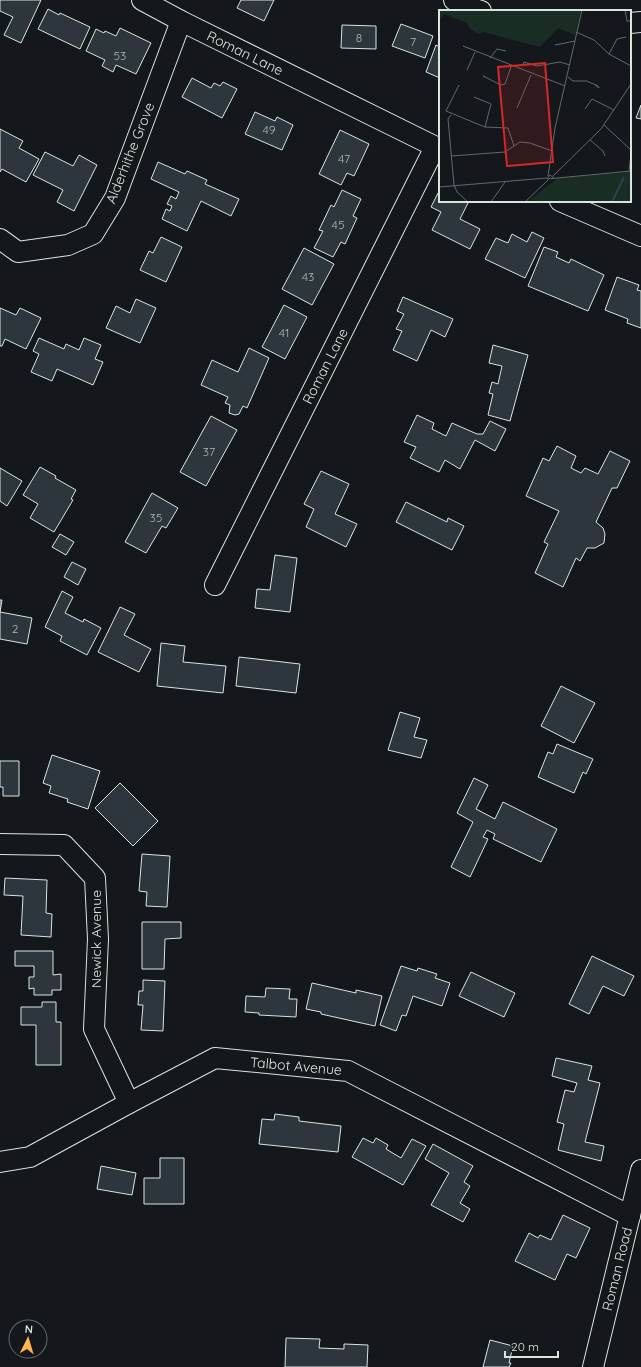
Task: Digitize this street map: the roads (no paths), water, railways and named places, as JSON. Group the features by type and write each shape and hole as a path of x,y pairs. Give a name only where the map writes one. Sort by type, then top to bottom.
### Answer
{"street":[{"name":"Roman Lane","path":"142,0 181,21 438,148 215,585"},
{"path":"454,0 459,4 478,10"},
{"name":"Alderhithe Grove","path":"0,238 18,252 68,245 93,234 115,198 181,21"},
{"path":"631,23 641,22"},
{"path":"562,202 641,236"},
{"name":"Newick Avenue","path":"0,844 64,845 95,878 98,939 94,1029 129,1103"},
{"name":"Talbot Avenue","path":"0,1162 30,1157 215,1058 348,1071 630,1216"},
{"name":"Roman Road","path":"593,1367 641,1170"}]}
